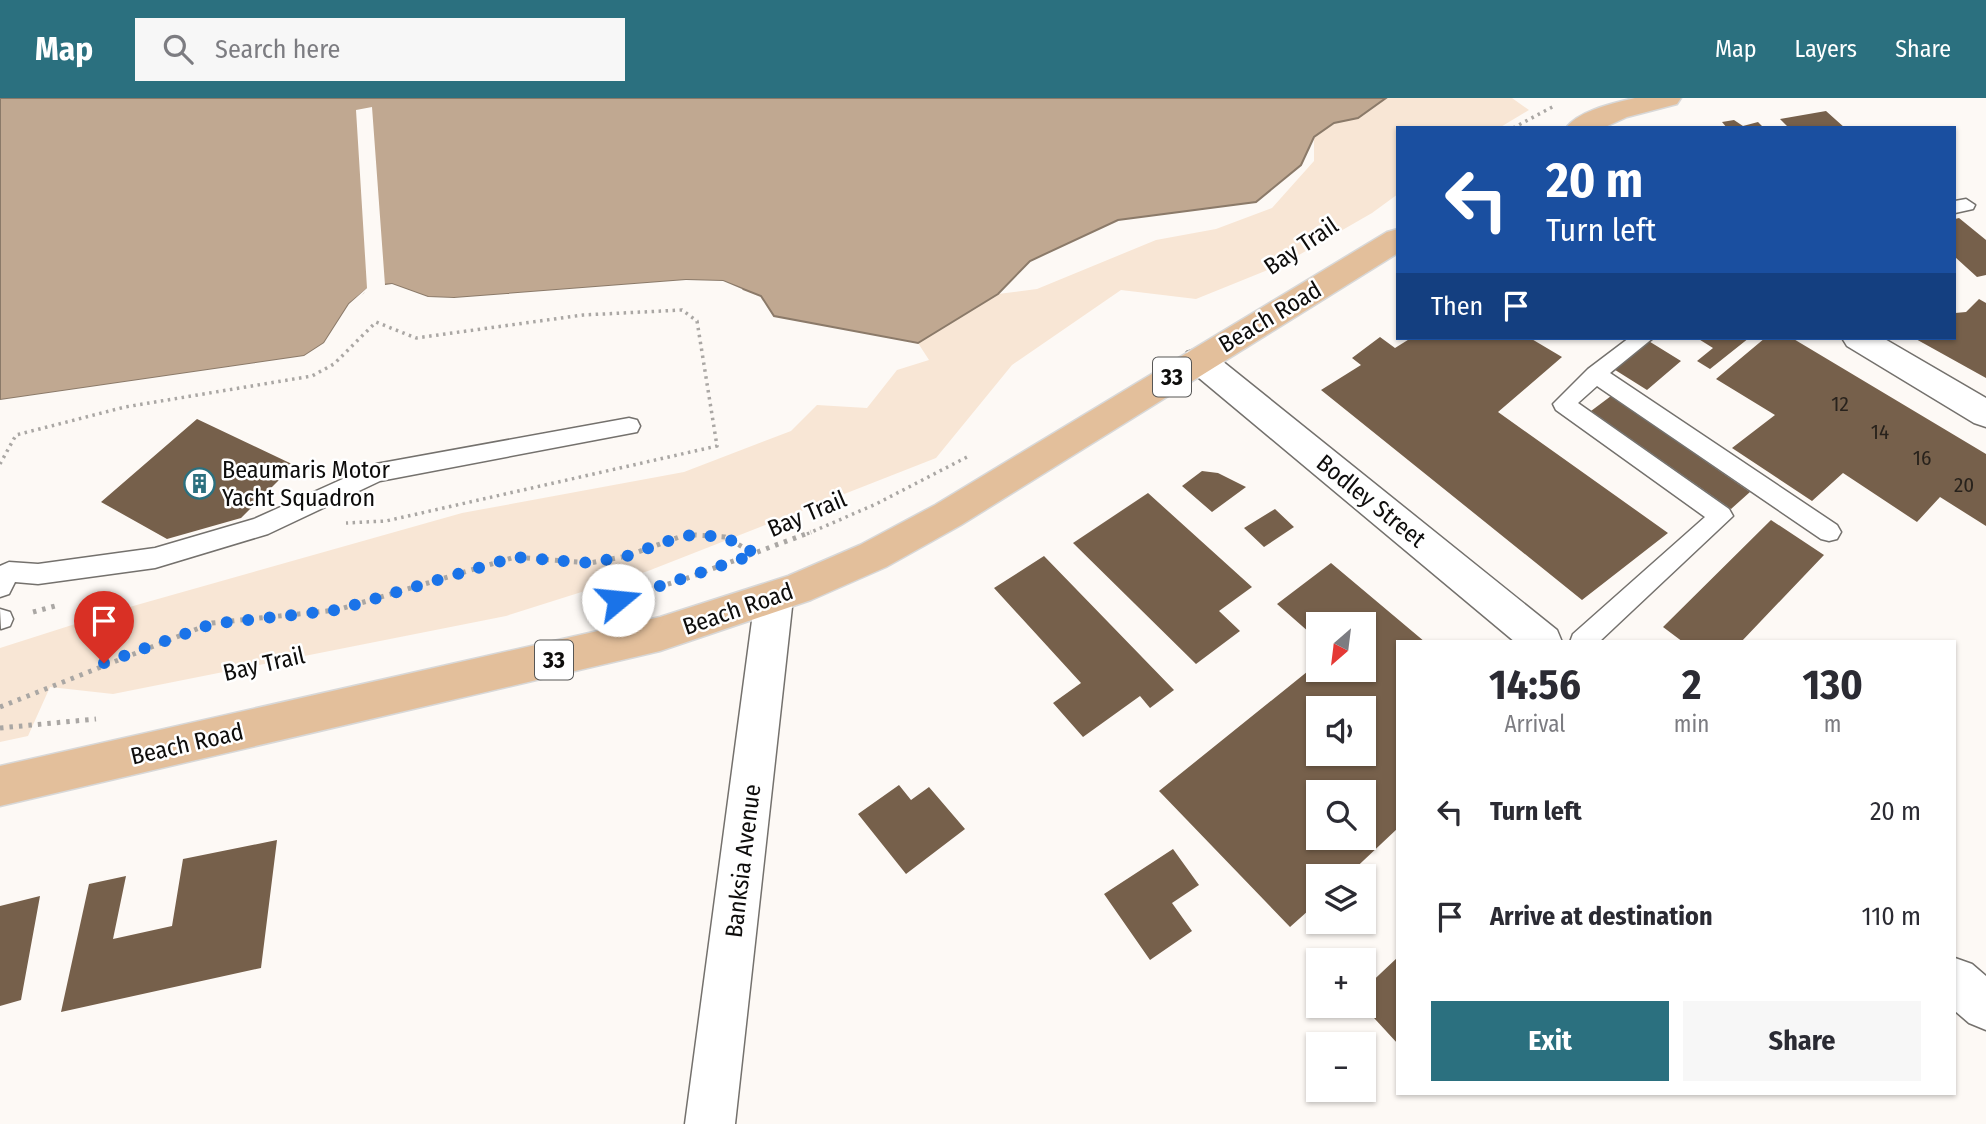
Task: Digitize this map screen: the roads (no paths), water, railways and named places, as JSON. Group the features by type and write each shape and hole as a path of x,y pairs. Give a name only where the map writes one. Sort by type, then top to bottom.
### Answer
{"main road":[{"path":"1584,126 1617,111 1662,99"},
{"name":"Beach Road","path":"0,786 510,671 660,634 774,598 873,556 948,515 1396,240"}],"street":[{"path":"1861,340 1986,414"},
{"name":"Bodley Street","path":"1199,360 1541,640"},
{"name":"Banksia Avenue","path":"710,1124 774,598"},
{"path":"1956,982 1986,1006"}],"lane":[{"path":"1584,640 1721,516 1564,404 1595,374 1640,340"},
{"path":"1595,374 1829,532"},
{"path":"3,575 38,574 155,558 260,527 376,473 629,426"}],"place":[{"name":"Beaumaris Motor Yacht Squadron","path":"199,484"}]}
